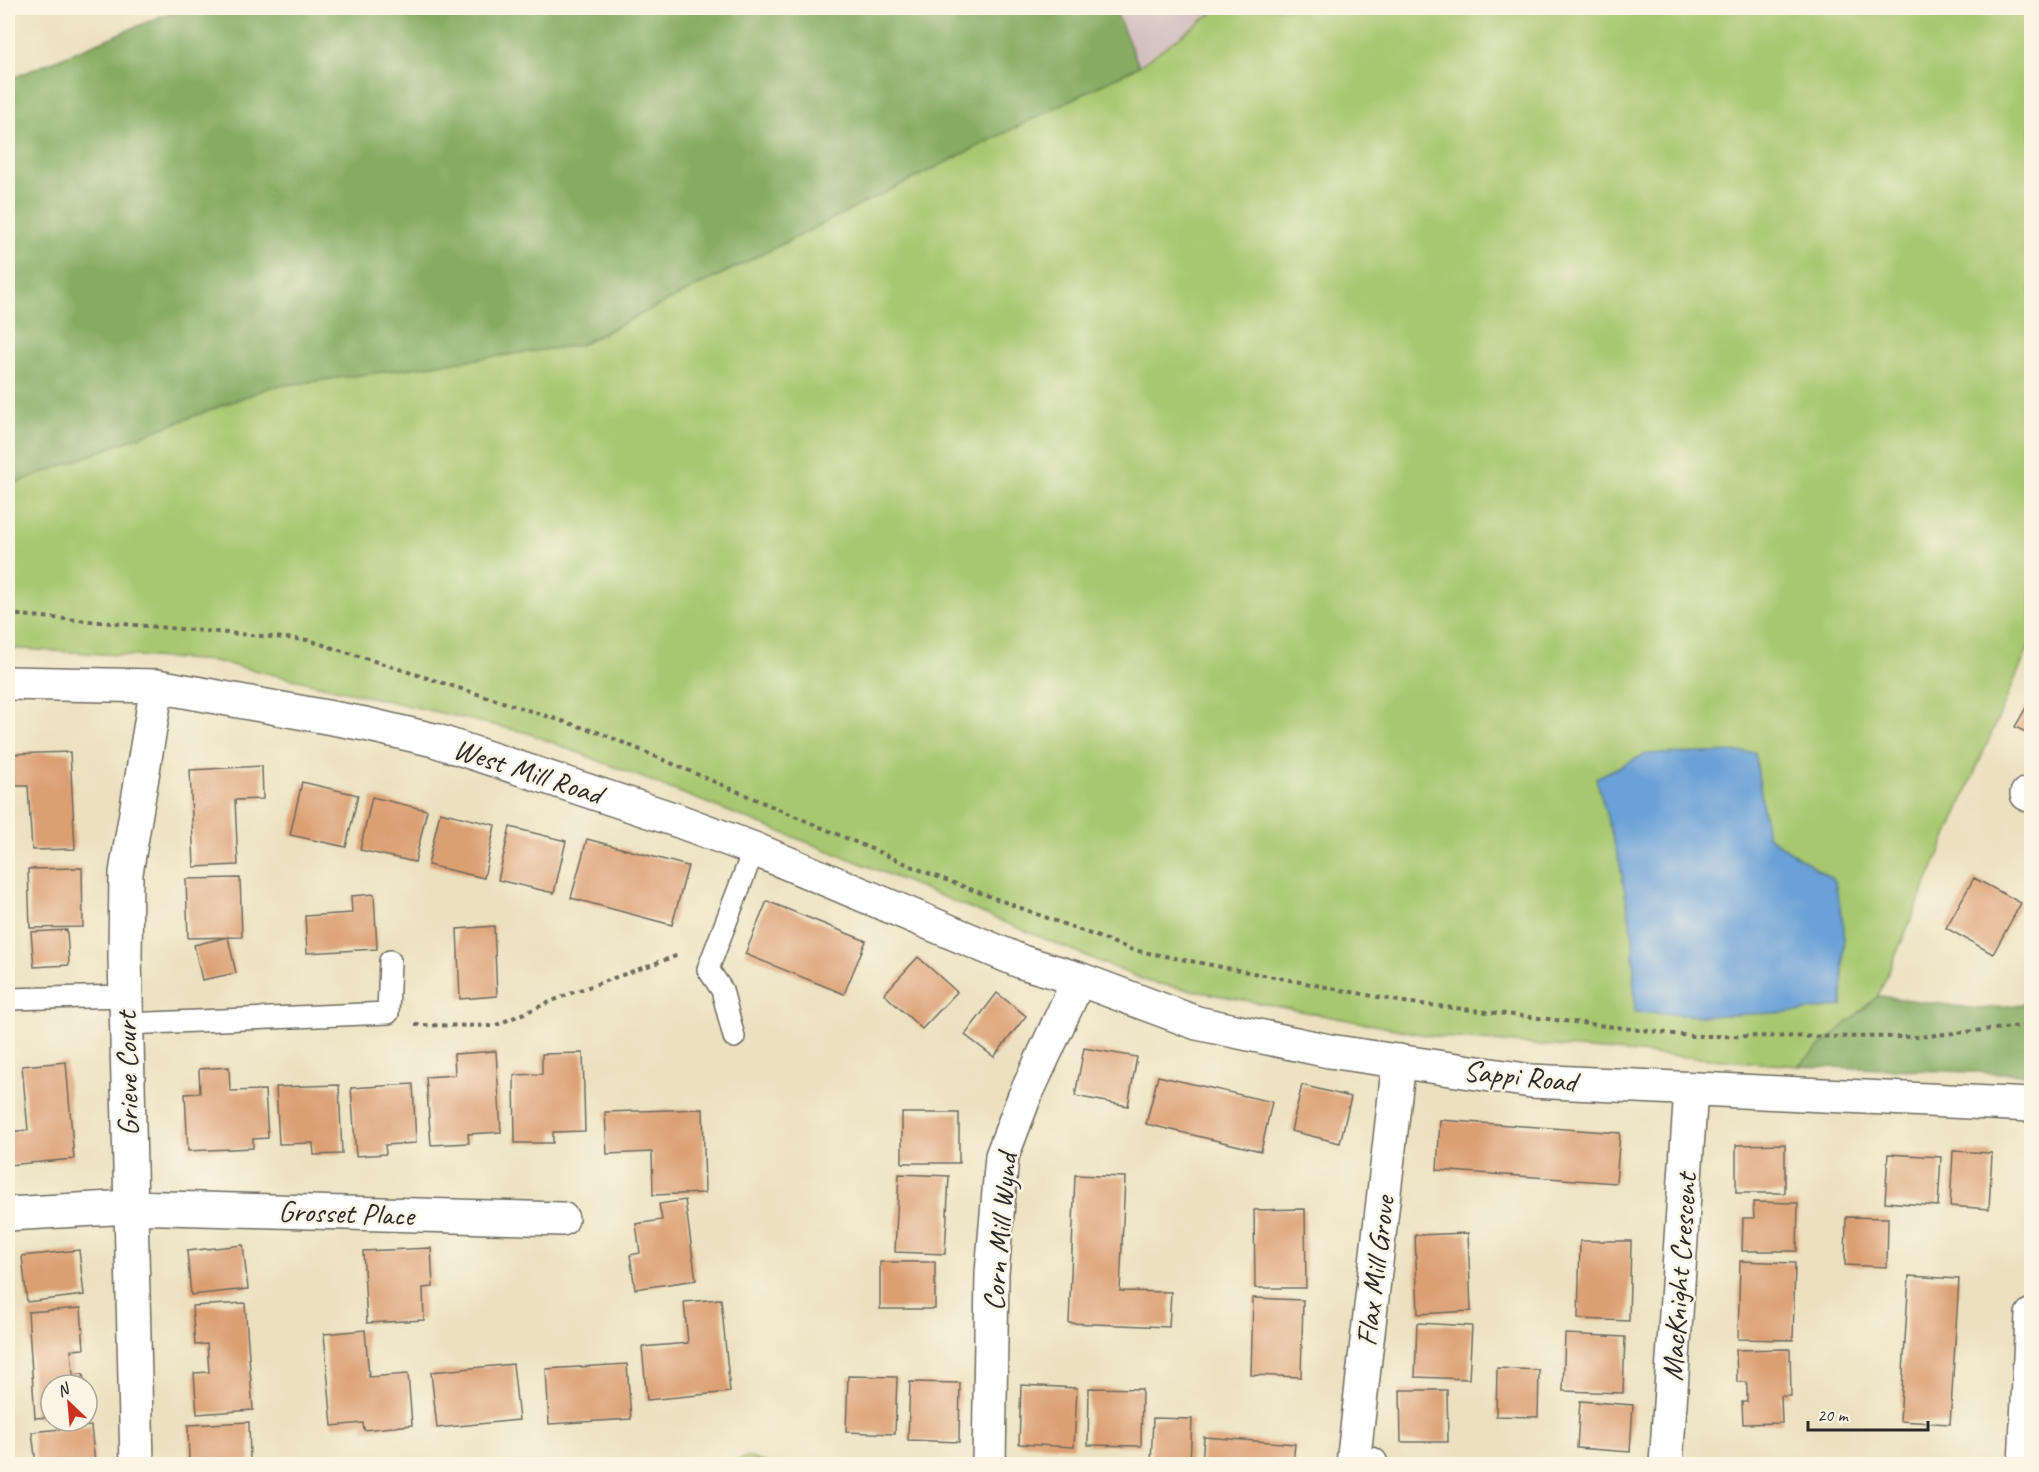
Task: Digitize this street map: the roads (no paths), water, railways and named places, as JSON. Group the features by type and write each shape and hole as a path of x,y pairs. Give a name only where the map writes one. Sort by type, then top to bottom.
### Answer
{"street":[{"name":"West Mill Road","path":"8,682 157,686 365,724 434,740 679,820 754,849 1022,962"},
{"name":"Grieve Court","path":"137,1464 126,1010 126,873 157,686"},
{"name":"Sappi Road","path":"1022,962 1080,979 1197,1023 1329,1051 1531,1081 2031,1105"},
{"name":"Corn Mill Wynd","path":"989,1464 992,1273 1002,1156 1024,1098 1080,979"},
{"name":"Flax Mill Grove","path":"1371,1464 1353,1464 1399,1061"},
{"name":"MacKnight Crescent","path":"1666,1464 1691,1089"},
{"name":"Grosset Place","path":"8,1214 130,1207 562,1219"},
{"path":"2025,1464 2031,1315"}],"lane":[{"path":"734,1037 722,990 708,969 754,849"},
{"path":"8,999 126,1010 388,1013 390,961"}],"water":[{"path":"1755,752 1767,836 1835,881 1844,928 1842,1006 1797,1012 1704,1016 1635,1012 1633,937 1620,864 1596,778 1646,754"}]}
